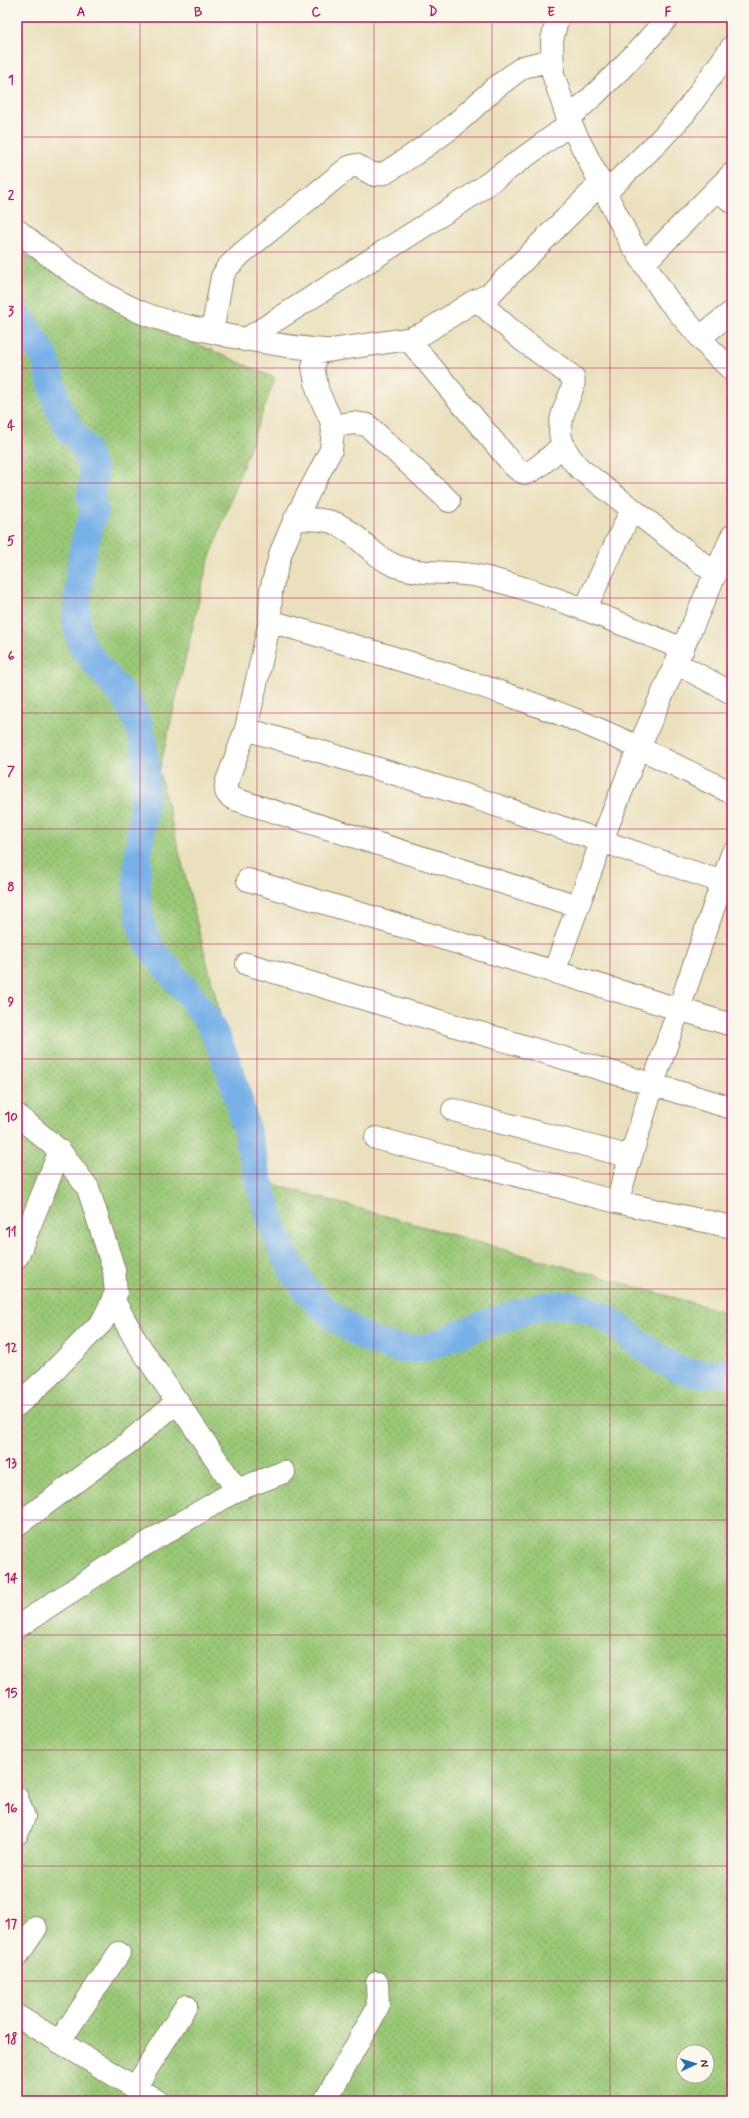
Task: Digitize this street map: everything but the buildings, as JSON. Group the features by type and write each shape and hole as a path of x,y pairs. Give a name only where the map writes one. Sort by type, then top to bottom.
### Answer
{"street":[{"path":"558,17 552,40 553,74 569,122 631,243 668,300 700,337 732,370"},
{"path":"245,340 465,201 569,122 630,61 668,17"},
{"path":"17,230 45,254 80,277 142,313 245,340 284,347 323,350 382,344 408,339 430,330 477,300 490,294 603,188 658,143 684,114 732,46"},
{"path":"212,332 222,277 227,268 248,248 349,167 356,165 374,175 385,173 450,128 510,75 528,65 552,60"},
{"path":"644,263 728,189"},
{"path":"477,300 521,339 573,377 574,385 562,413 559,425 563,445 568,455 579,468 716,574"},
{"path":"700,337 732,312"},
{"path":"408,339 509,460 520,470 524,472 532,472 563,445"},
{"path":"323,350 318,352 313,367 318,392 326,408 332,426 331,450 295,519 281,552 272,590 270,621 246,729 226,784 227,795 234,799 578,906"},
{"path":"332,426 353,423 367,425 449,501"},
{"path":"585,609 632,509"},
{"path":"295,519 328,521 336,524 350,532 382,560 396,566 409,570 482,577 585,609 680,656 732,693"},
{"path":"554,972 602,840 639,747 732,536"},
{"path":"270,621 454,676 580,722 639,747 732,794"},
{"path":"246,729 475,798 602,840 724,894"},
{"path":"617,1202 652,1084 678,1009 724,894 732,854"},
{"path":"248,880 732,1026"},
{"path":"247,964 732,1108"},
{"path":"453,1110 631,1157"},
{"path":"17,1115 60,1151 88,1188 114,1270 116,1294 102,1322 49,1376 17,1405"},
{"path":"376,1138 617,1202 732,1227"},
{"path":"17,1257 60,1151"},
{"path":"113,1299 136,1341 178,1401 236,1490"},
{"path":"17,1524 128,1443 178,1401"},
{"path":"17,1627 122,1558 236,1490 284,1472"},
{"path":"17,1798 24,1817 17,1834"},
{"path":"17,1956 36,1928"},
{"path":"59,2042 119,1954"},
{"path":"325,2101 378,2007 376,1983"},
{"path":"135,2088 186,2006"},
{"path":"17,2016 157,2101"}],"green space":[{"path":"17,250 117,309 275,378 207,565 159,772 262,1181 732,1314 732,2101 17,2100"}],"waterway":[{"path":"17,314 45,357 58,406 69,429 85,448 94,474 90,498 95,511 82,554 77,602 77,621 80,639 84,648 127,701 141,733 145,757 146,781 137,876 137,900 141,924 151,947 197,1005 214,1033 228,1066 270,1218 284,1254 303,1285 327,1311 347,1327 371,1340 396,1348 409,1349 428,1347 481,1325 524,1311 552,1305 567,1305 586,1309 603,1317 619,1327 648,1351 680,1369 699,1374 732,1370"}]}
